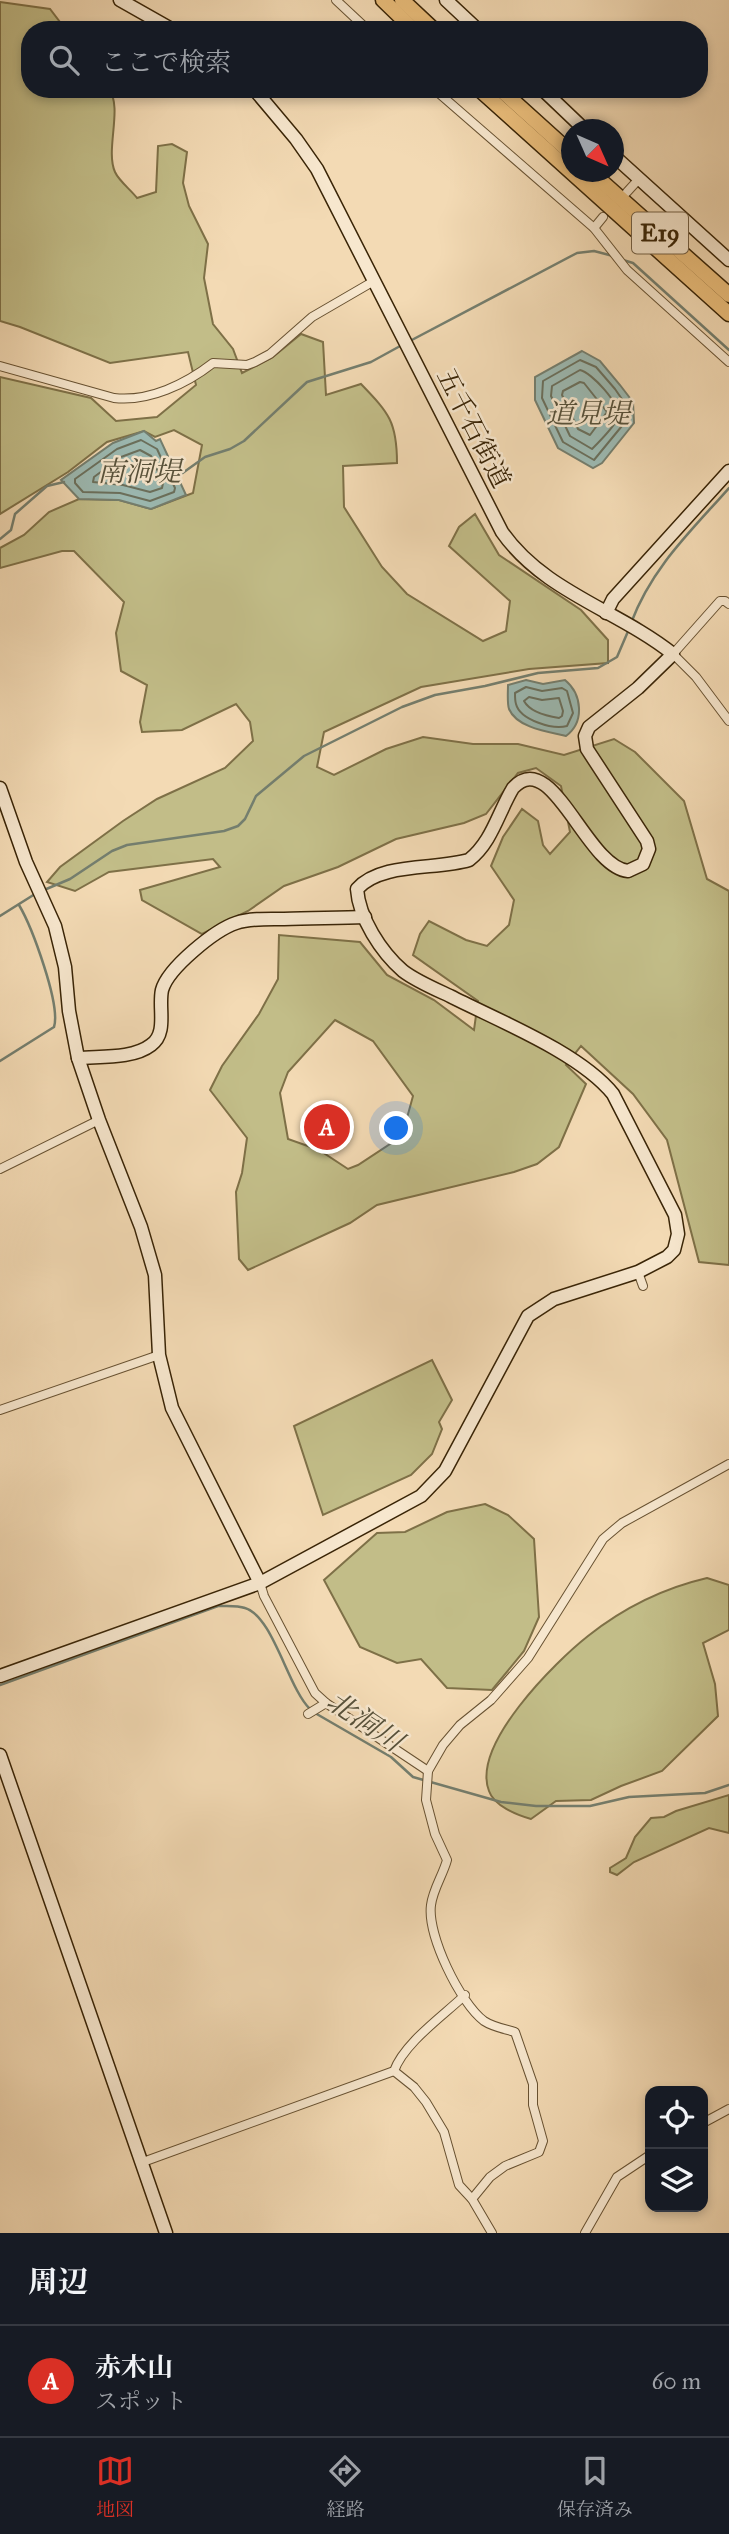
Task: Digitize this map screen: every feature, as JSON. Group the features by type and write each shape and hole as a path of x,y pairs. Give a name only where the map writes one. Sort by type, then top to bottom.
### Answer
{"highway":[{"path":"383,0 405,21"},
{"path":"402,0 424,21"},
{"name":"E19","path":"490,98 729,314"},
{"path":"510,98 561,144"},
{"name":"E19","path":"602,182 729,295"}],"street":[{"path":"120,0 157,21"},
{"path":"335,0 358,21"},
{"path":"446,0 468,21"},
{"name":"五千石街道","path":"262,98 317,169 502,532 513,548 537,569 673,654 696,677 729,721"},
{"path":"444,98 594,228 623,264 729,362"},
{"path":"551,98 573,119"},
{"path":"624,166 729,260"},
{"path":"627,192 638,180"},
{"path":"594,228 603,217"},
{"path":"0,366 129,400 178,386 213,363 247,365 255,362 270,354 312,317 374,281"},
{"path":"606,613 613,599 729,471"},
{"path":"0,1676 260,1583 421,1496 445,1471 527,1316 554,1299 655,1265 674,1250 678,1225 613,1094 601,1079 574,1060 404,971 382,947 358,903 357,889 367,878 386,872 470,860 487,840 513,788 526,779 535,779 549,787 594,848 613,867 628,871 643,864 649,849 648,841 587,749 585,736 598,718 638,688 673,654 720,601 729,604"},
{"path":"0,788 2,805 55,926 65,967 69,1011 78,1058 141,1227 155,1275 159,1355 172,1408 315,1693 428,1771"},
{"path":"78,1058 135,1053 157,1040 161,1027 162,990 167,978 198,947 226,927 239,921 258,919 365,917"},
{"path":"0,1169 99,1120"},
{"path":"638,1272 643,1286"},
{"path":"0,1410 159,1355"},
{"path":"472,2199 490,2177 505,2166 539,2152 543,2141 533,2105 533,2084 515,2032 484,2020 465,1995 446,1965 430,1919 431,1903 447,1860 435,1834 426,1800 428,1771 443,1745 460,1725 491,1700 528,1658 603,1539 622,1523 729,1464"},
{"path":"308,1714 326,1703"},
{"path":"0,1755 166,2233"},
{"path":"143,2162 394,2071 412,2045 465,1995"},
{"path":"394,2071 414,2087 426,2102 444,2132 459,2185 472,2199 492,2233"},
{"path":"708,2120 729,2109"},
{"path":"586,2233 617,2177 645,2158"}],"shaded area":[{"path":"0,2 50,9 59,21 21,21 21,98 113,98 112,163 117,175 137,198 156,192 158,146 172,144 187,152 183,183 189,206 208,244 204,278 213,324 233,349 242,373 273,357 301,334 323,342 326,395 361,384 385,411 393,428 397,463 343,466 344,507 382,567 407,594 483,641 506,631 510,601 449,546 459,527 475,514 499,555 581,610 608,640 608,663 529,669 421,687 324,732 317,767 334,775 386,749 423,737 473,744 518,744 564,755 614,739 635,752 684,801 707,879 729,891 729,1265 699,1262 667,1140 633,1094 581,1046 566,1065 586,1084 559,1147 537,1164 377,1205 350,1223 248,1270 239,1259 236,1192 247,1138 210,1090 222,1066 259,1014 278,979 279,935 360,942 387,975 434,1000 474,1030 478,1001 413,955 420,934 429,921 466,940 487,946 509,925 514,900 491,866 503,837 522,809 538,821 543,845 550,854 570,832 561,786 536,768 518,773 486,814 464,823 396,839 338,867 284,886 248,911 202,934 142,900 140,890 220,867 213,859 109,872 75,891 47,882 60,867 123,821 157,799 225,768 253,741 250,722 236,704 182,730 142,732 140,722 147,685 121,671 116,633 124,602 74,551 62,551 0,568 0,548 24,535 49,512 79,499 119,500 151,509 193,493 202,445 174,430 155,437 144,431 107,442 68,472 0,514 0,377 91,398 116,421 157,417 196,385 188,352 110,363 0,321","holes":["335,1020 373,1041 413,1096 402,1136 348,1169 319,1150 288,1139 280,1093 288,1072"]},
{"path":"432,1360 452,1400 439,1422 442,1429 432,1454 411,1475 323,1515 294,1426"},
{"path":"485,1504 508,1515 534,1539 539,1617 524,1651 492,1690 447,1688 421,1659 397,1663 360,1647 324,1580 377,1533 405,1532 447,1512"},
{"path":"707,1578 729,1585 729,1630 703,1643 715,1684 718,1716 662,1771 591,1800 556,1801 531,1819 496,1801 489,1791 487,1772 492,1751 519,1706 537,1684 574,1648 615,1617 659,1594"},
{"path":"729,1795 729,1833 709,1828 634,1862 617,1875 610,1872 610,1868 626,1858 635,1837 651,1818 664,1817"}],"water":[{"name":"道見堤","path":"582,351 600,361 633,402 634,423 602,463 593,468 558,448 535,400 535,377"},
{"name":"南洞堤","path":"144,431 156,441 160,439 186,495 151,509 119,500 79,499 61,480 113,443"},
{"path":"526,680 543,684 565,680 571,686 578,700 579,716 566,736 526,725 513,715 508,707 508,685"}],"waterway":[{"path":"408,342 577,253 594,251 613,256"},
{"path":"623,260 633,263 729,350"},
{"path":"177,477 205,457 244,441 307,382 371,362 402,345"},
{"path":"0,539 11,530 15,514 47,486 64,482"},
{"path":"631,623 661,567 729,488"},
{"path":"44,890 70,879 112,851 127,845 224,831 238,826 245,819 256,796 304,756 402,707 435,695 538,673 598,668 617,657 629,629"},
{"path":"0,916 35,894"},
{"path":"0,1061 54,1027 55,1016 49,985 38,947 19,905"},
{"name":"北洞川","path":"0,1685 218,1606 235,1606 255,1614 264,1624 294,1685 310,1709"},
{"name":"北洞川","path":"315,1713 391,1757 413,1777 501,1802 536,1806 590,1806 629,1797 705,1793 729,1785"}],"place":[{"name":"赤木山","path":"327,1127"}]}
